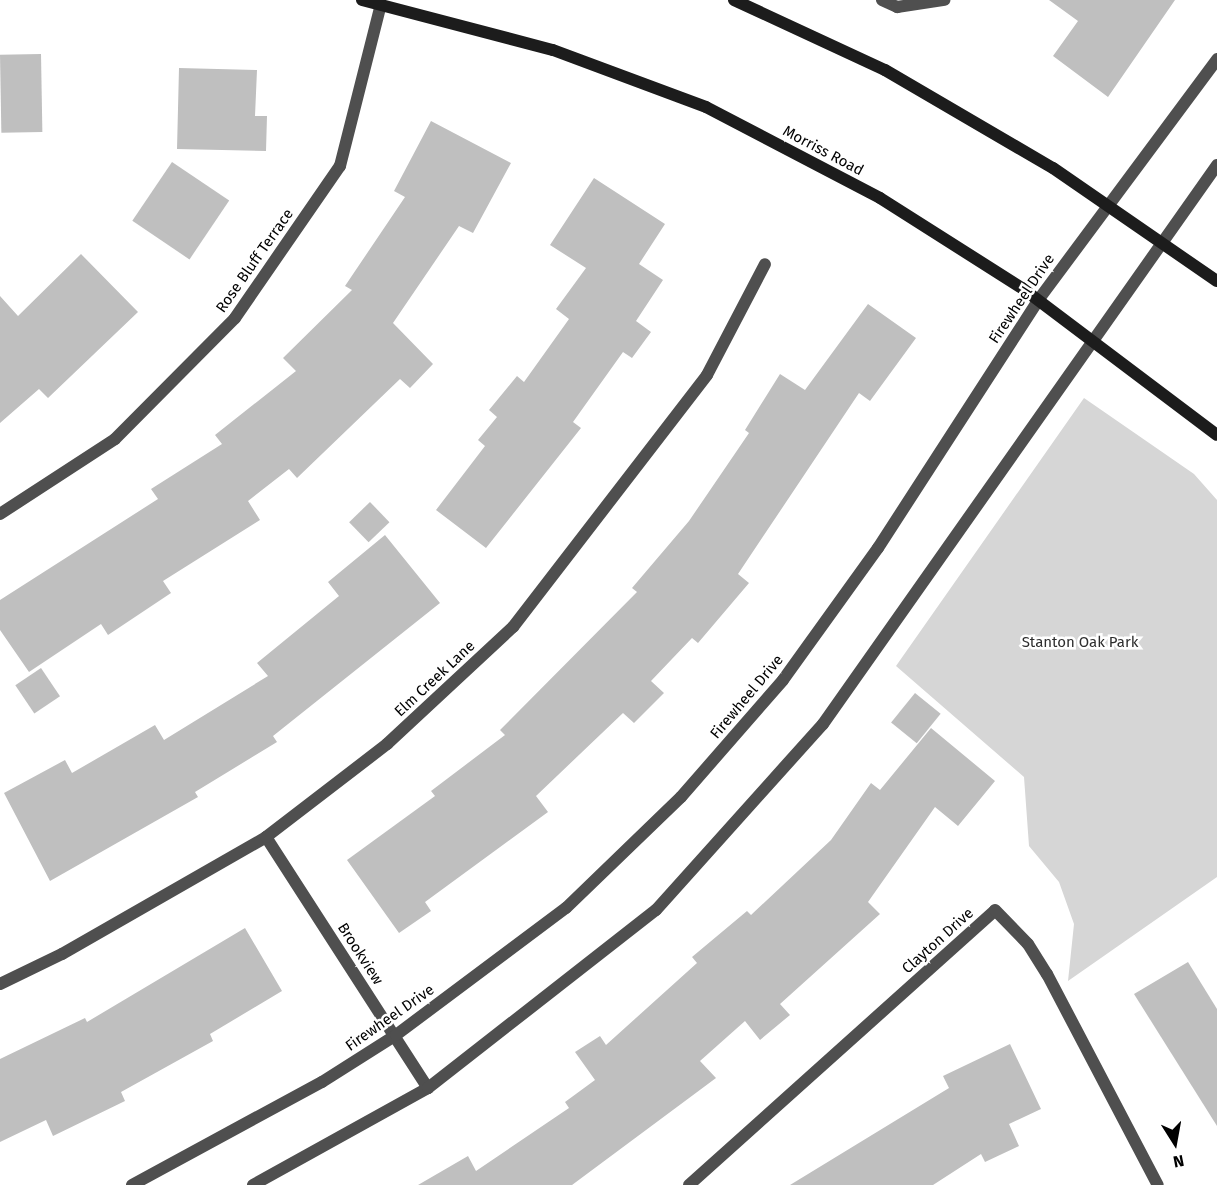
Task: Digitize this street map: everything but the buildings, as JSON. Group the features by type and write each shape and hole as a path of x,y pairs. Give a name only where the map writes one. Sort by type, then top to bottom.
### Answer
{"main road":[{"name":"Morriss Road","path":"362,0 554,50 706,107 880,198 1039,299 1217,435"},
{"path":"734,0 885,70 1107,206 1217,281"}],"street":[{"path":"882,0 897,8 944,0"},
{"name":"Rose Bluff Terrace","path":"0,514 115,439 235,318 340,166 381,4"},
{"name":"Firewheel Drive","path":"132,1185 322,1082 396,1035 566,908 681,798 783,680 871,558 1039,299 1217,58"},
{"path":"253,1185 428,1088 656,910 823,724 1096,343 1161,241 1217,165"},
{"name":"Elm Creek Lane","path":"0,984 62,954 266,837 387,744 513,627 707,375 765,264"},
{"name":"Brookview","path":"266,837 396,1035 428,1088"},
{"name":"Clayton Drive","path":"689,1185 995,910 1028,944 1047,974 1158,1185"}],"green space":[{"name":"Stanton Oak Park","path":"1084,398 1194,474 1217,500 1217,877 1068,981 1074,924 1059,882 1029,846 1024,777 896,666"}]}
